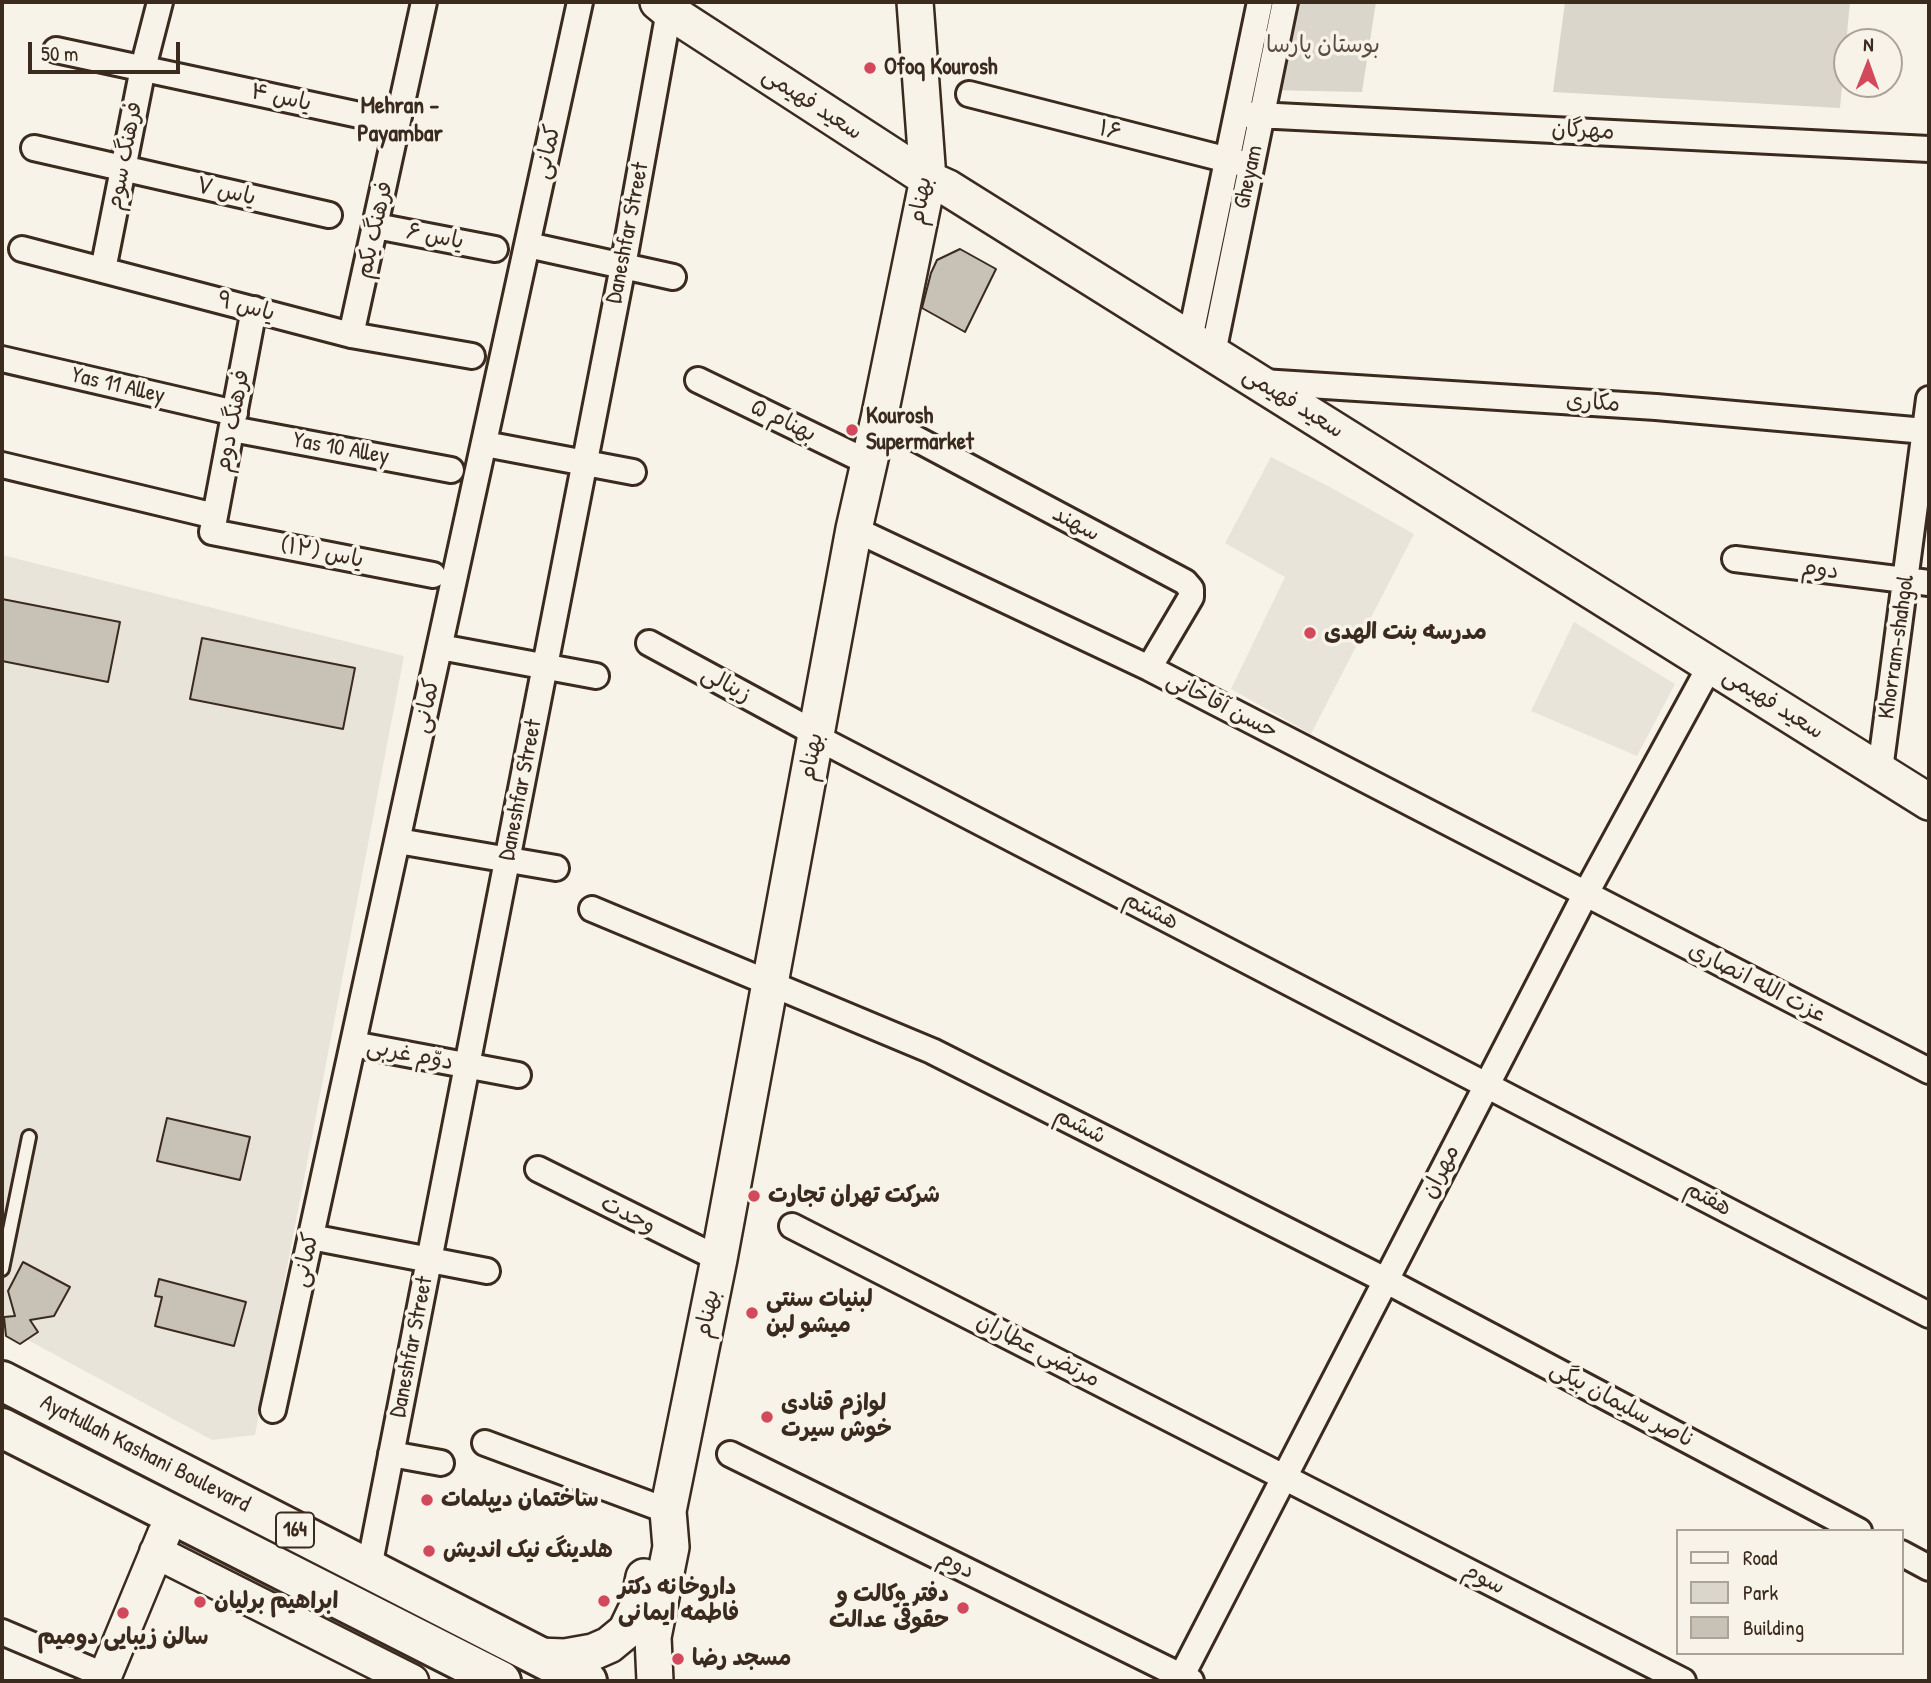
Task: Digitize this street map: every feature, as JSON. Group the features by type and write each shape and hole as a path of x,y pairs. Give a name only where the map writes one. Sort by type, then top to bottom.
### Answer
{"main road":[{"name":"بهنام","path":"655,1681 639,1634 671,1547 668,1511 719,1259 770,984 810,732 879,419 928,179 915,2"},
{"name":"سعید فهیمی","path":"664,7 928,179 948,188 1260,382 1929,802"},
{"name":"Ayatullah Kashani Boulevard","path":"2,1381 587,1681"},
{"name":"Ayatullah Kashani Boulevard","path":"2,1428 501,1681"},
{"path":"537,1656 565,1657 593,1652 639,1634"}],"street":[{"name":"فرهنگ سوم","path":"103,270 143,68 160,2"},
{"name":"فرهنگ یکم","path":"351,335 424,2"},
{"name":"کمانی","path":"273,1410 580,2"},
{"name":"Gheyam","path":"1201,346 1275,2"},
{"name":"Daneshfar Street","path":"369,1568 623,266 664,7"},
{"name":"یاس ۴","path":"56,50 379,119"},
{"name":"۱۶","path":"969,94 1239,163"},
{"name":"مهرگان","path":"1249,114 1929,149"},
{"name":"یاس ۷","path":"34,148 329,215"},
{"name":"یاس ۶","path":"376,226 495,249"},
{"path":"528,245 673,277"},
{"name":"یاس ۹","path":"22,249 351,335 472,356"},
{"name":"فرهنگ دوم","path":"213,524 254,309"},
{"name":"Yas 11 Alley","path":"2,359 233,421"},
{"name":"بهنام ۵","path":"698,380 855,456 870,460"},
{"name":"مکاری","path":"1260,382 1656,407 1925,431"},
{"name":"Khorram-shahgol","path":"1880,770 1917,582 1929,399"},
{"name":"سهند","path":"879,419 1185,582 1191,589 1191,597 1149,668"},
{"name":"Yas 10 Alley","path":"233,421 451,470"},
{"path":"485,444 633,471"},
{"name":"یاس (۱۲)","path":"2,465 213,524 433,575"},
{"name":"حسن آقاخانی","path":"854,529 1149,668 1585,895"},
{"name":"دوم","path":"1735,559 1917,582"},
{"name":"زینالی","path":"649,643 810,732"},
{"path":"440,647 596,676"},
{"name":"مهران","path":"1184,1680 1284,1476 1486,1084 1710,666"},
{"name":"هشتم","path":"810,732 1486,1084"},
{"path":"398,841 556,869"},
{"name":"عزت الله انصاری","path":"1585,895 1929,1071"},
{"name":"ششم","path":"592,909 932,1051 1385,1280"},
{"name":"دوّم غربی","path":"353,1044 518,1074"},
{"name":"هفتم","path":"1486,1084 1929,1314"},
{"name":"وحدت","path":"538,1169 719,1259"},
{"name":"مرتضی عطاران","path":"792,1227 1284,1476"},
{"path":"311,1237 487,1271"},
{"name":"ناصر سلیمان بیگی","path":"1385,1280 1856,1529"},
{"path":"485,1443 668,1511"},
{"path":"391,1454 440,1463"},
{"name":"دوم","path":"730,1454 1184,1680"},
{"name":"سوم","path":"1284,1476 1683,1681"},
{"path":"2,1632 105,1678 172,1514"},
{"path":"156,1552 412,1681"},
{"path":"1903,1554 1929,1568"}],"lane":[{"path":"2,1269 29,1137"}],"shaded area":[{"name":"مدرسه بنت الهدی","path":"1271,457 1414,534 1311,734 1231,689 1285,577 1225,543"},
{"path":"2,555 404,656 255,1435 212,1440 2,1326"},
{"path":"1574,622 1675,684 1637,756 1531,711"}],"green space":[{"name":"بوستان پارسا","path":"1287,2 1376,2 1362,92 1268,90"},
{"path":"1565,2 1850,2 1848,28 1833,28 1833,98 1841,98 1840,108 1553,92"}],"building":[{"path":"960,249 996,269 965,332 922,308 937,260"},
{"path":"2,599 120,622 108,682 2,661"},
{"path":"202,638 355,668 343,729 190,699"},
{"path":"167,1118 250,1137 240,1180 157,1161"},
{"path":"23,1262 70,1287 54,1316 30,1320 38,1332 20,1344 6,1336 4,1317 15,1316 8,1291"},
{"path":"159,1279 246,1302 234,1346 155,1326 162,1297 155,1296"}],"place":[{"name":"Ofoq Kourosh","path":"870,68"},
{"name":"Kourosh Supermarket","path":"852,430"},
{"name":"مدرسه بنت الهدی","path":"1310,633"},
{"name":"شرکت تهران تجارت","path":"754,1196"},
{"name":"لبنیات سنتی میشو لبن","path":"752,1313"},
{"name":"لوازم قنادی خوش سیرت","path":"767,1417"},
{"name":"ساختمان دیپلمات","path":"427,1500"},
{"name":"هلدینگ نیک اندیش","path":"429,1551"},
{"name":"داروخانه دکتر فاطمه ایمانی","path":"604,1601"},
{"name":"ابراهیم برلیان","path":"200,1602"},
{"name":"دفتر وکالت و حقوقی عدالت","path":"963,1608"},
{"name":"سالن زیبایی دومیم","path":"123,1613"},
{"name":"مسجد رضا","path":"678,1659"}],"district":[{"name":"Mehran - Payambar","path":"400,121"}]}
